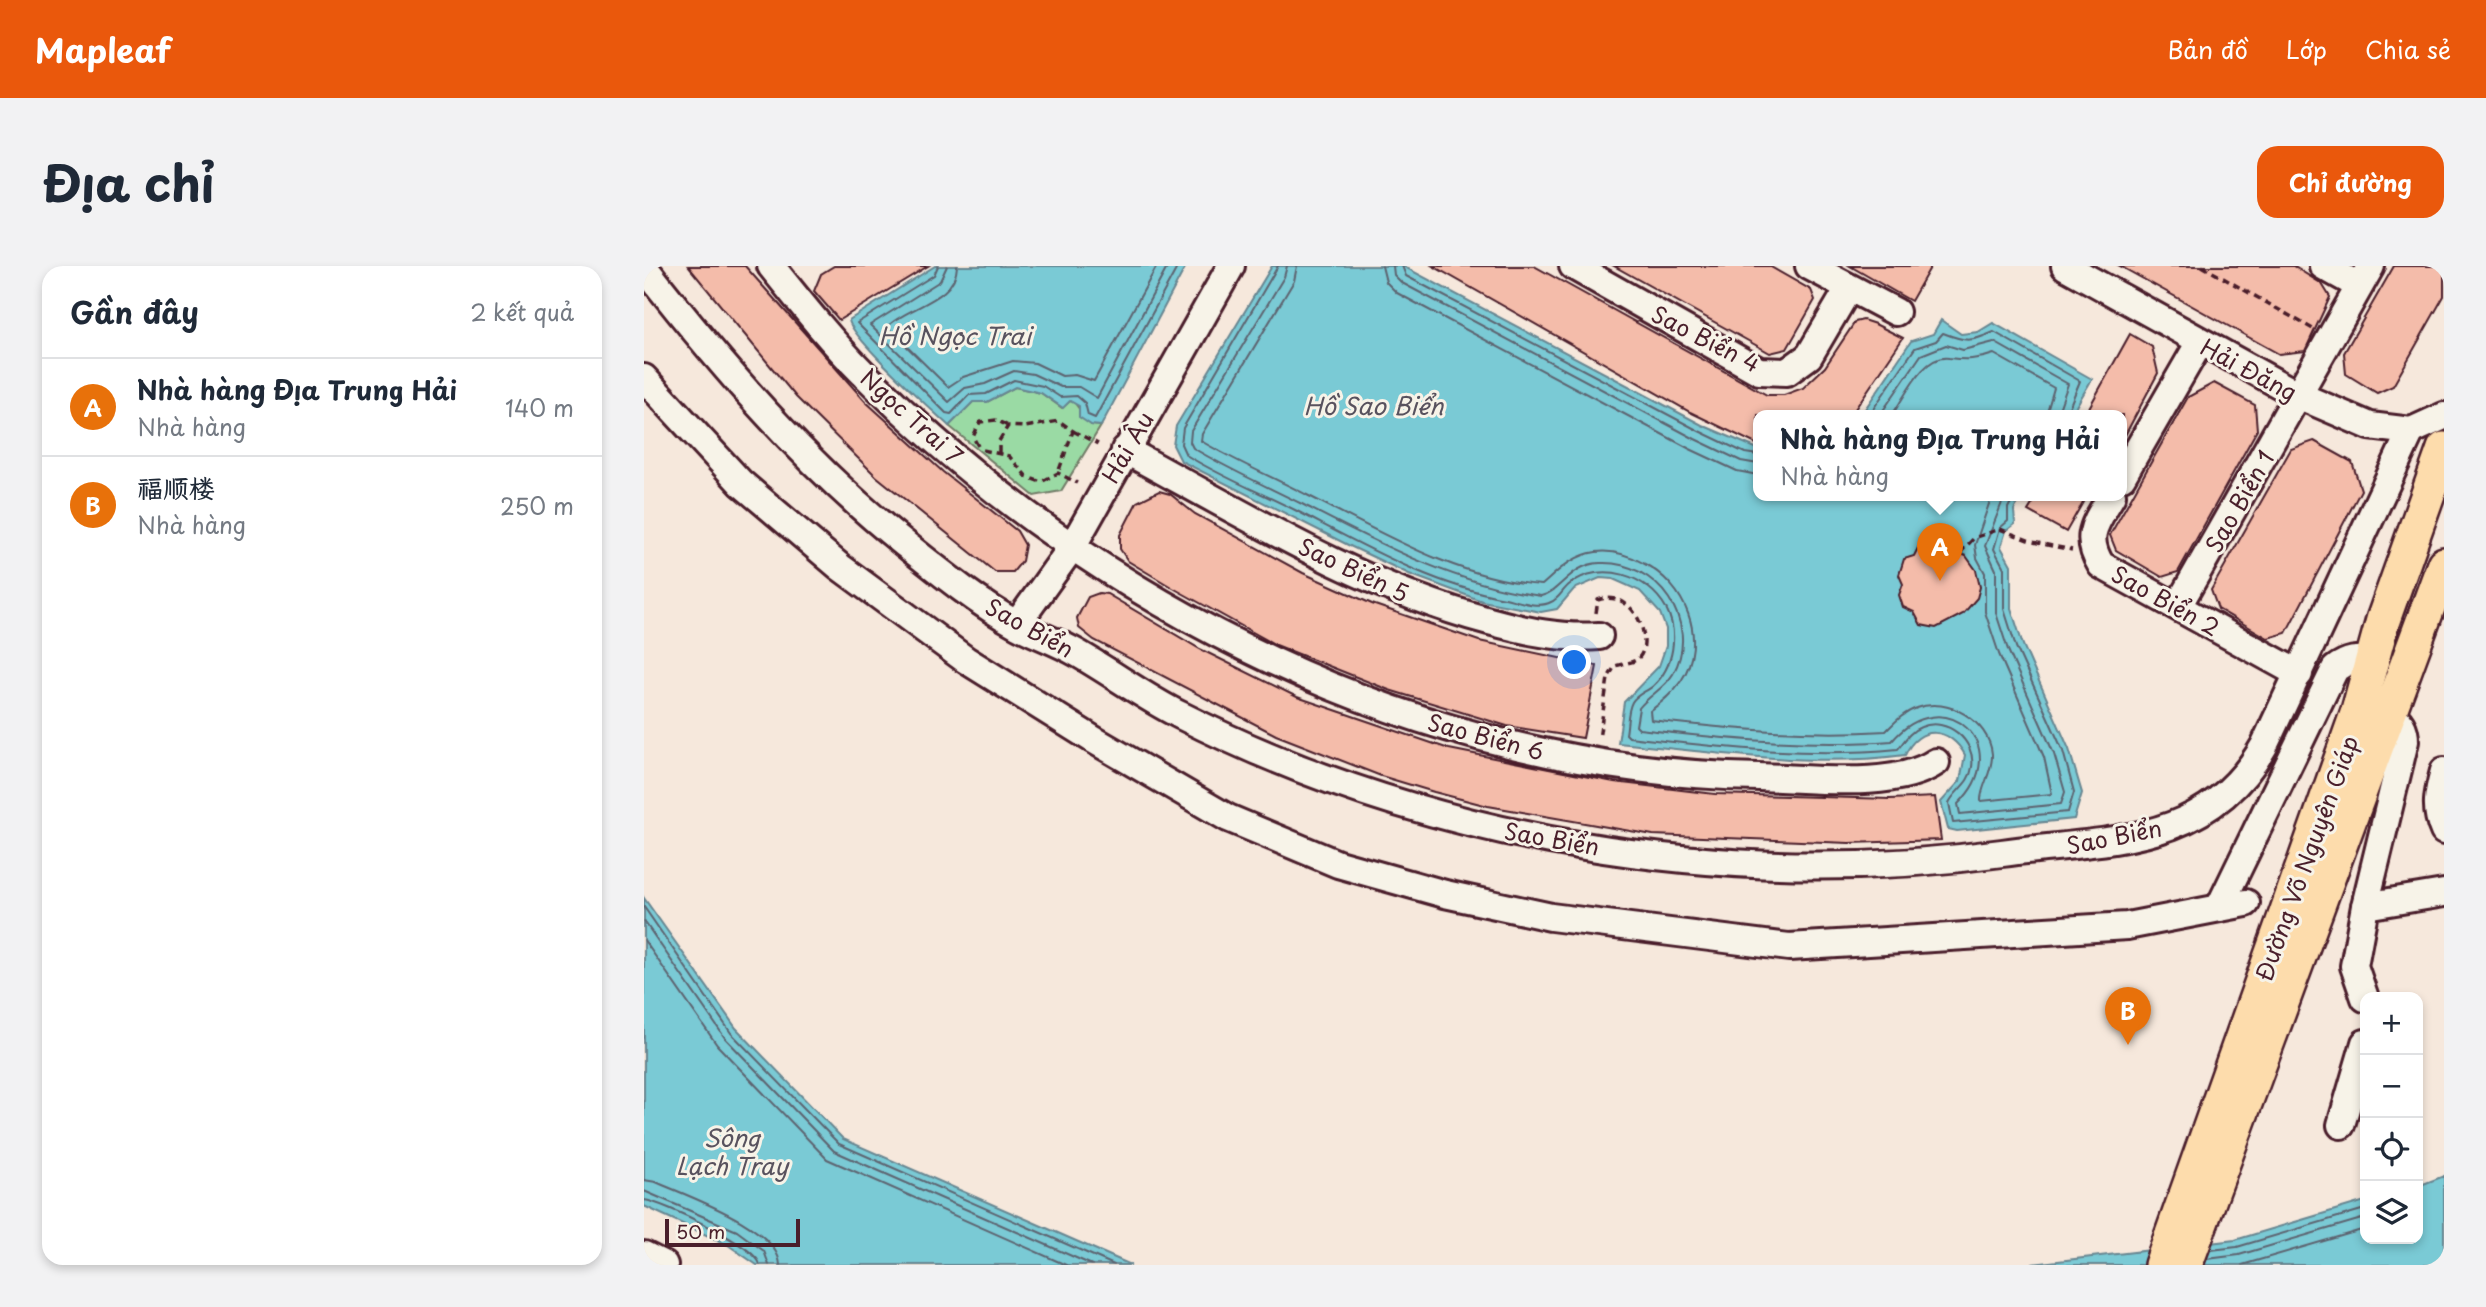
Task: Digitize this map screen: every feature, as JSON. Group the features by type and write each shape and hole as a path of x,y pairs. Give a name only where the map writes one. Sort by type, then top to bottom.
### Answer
{"main road":[{"name":"Đường Võ Nguyên Giáp","path":"2185,1265 2377,715 2374,660 2384,620 2444,449"},
{"name":"Đường Võ Nguyên Giáp","path":"2161,1265 2377,715 2444,564"}],"lane":[{"name":"Hải Âu","path":"1017,624 1072,547 1231,266"},
{"name":"Sao Biển 4","path":"1573,266 1759,371 1787,372 1809,356 1849,288"},
{"path":"1809,266 1896,312"},
{"name":"Hải Đăng","path":"2065,266 2300,396 2370,426 2411,431"},
{"path":"2323,266 2365,276"},
{"name":"Sao Biển","path":"644,267 723,365 805,454 902,541 1017,624 1071,650 1178,714 1275,759 1376,798 1484,826 1648,855 1804,866 1936,862 2088,844 2155,831 2204,811 2237,787 2264,747 2411,431"},
{"name":"Ngọc Trai 7","path":"783,270 821,328 922,428 984,481 1072,547"},
{"name":"Sao Biển 1","path":"2178,606 2300,396 2365,276"},
{"path":"2127,468 2200,342"},
{"path":"644,378 741,484 840,567 966,660 1094,740 1227,818 1339,864 1445,894 1551,917 1789,947 2127,926 2246,903"},
{"path":"2411,431 2444,416"},
{"name":"Sao Biển 5","path":"1125,450 1315,553 1418,598 1466,615 1553,636 1597,624"},
{"name":"Sao Biển 2","path":"2108,501 2092,528 2091,549 2101,565 2299,674"},
{"name":"Sao Biển 6","path":"1072,547 1230,641 1321,683 1447,729 1595,761 1737,777 1904,776 1918,774 1936,762"},
{"path":"2219,908 2334,669 2344,661 2374,660"},
{"path":"2363,992 2354,967 2365,906 2405,732 2400,721 2377,715"},
{"path":"2444,771 2437,796 2437,816 2444,831"},
{"path":"2365,906 2444,892"},
{"path":"2341,1125 2361,1055"}],"path":[{"path":"2202,266 2322,334"},
{"path":"979,448 973,437 980,422 996,419 1008,426 1026,427 1059,421 1098,444"},
{"path":"999,453 999,440 1008,426"},
{"path":"969,454 979,448 999,453 1015,461 1032,480 1041,482 1058,473 1073,431"},
{"path":"1058,473 1077,483"},
{"path":"1960,553 1974,538 2000,529 2057,548 2091,549"},
{"path":"1597,624 1598,600 1620,599 1632,608 1641,622 1643,640 1642,654 1636,660 1615,666 1608,678 1598,748"}],"green space":[{"path":"1015,387 1041,393 1062,408 1070,401 1074,402 1091,425 1101,426 1061,491 1034,496 949,426 973,402 987,402"}],"water":[{"name":"Hồ Ngọc Trai","path":"935,266 1186,266 1101,426 1091,425 1079,417 1079,406 1070,401 1063,408 1041,393 1015,387 987,402 973,402 949,426 877,357 853,329 849,320"},
{"name":"Hồ Sao Biển","path":"1272,266 1403,266 1702,425 1753,447 1753,501 2019,501 2014,510 2015,524 2006,531 2001,547 2011,565 2011,608 2023,645 2069,749 2082,793 2074,819 1957,831 1948,829 1941,802 1960,781 1965,755 1951,739 1935,733 1918,738 1905,755 1869,759 1761,757 1618,743 1624,702 1659,666 1666,646 1666,629 1660,613 1640,591 1613,579 1600,578 1574,589 1557,609 1541,612 1482,601 1409,574 1181,461 1173,445 1176,426"},
{"path":"1941,320 1961,334 1978,332 1993,323 2092,379 2074,410 1864,410 1911,341 1933,334"},
{"name":"Sông Lạch Tray","path":"644,898 736,1028 843,1139 1131,1265 757,1265 728,1245 644,1206"},
{"path":"2444,1176 2444,1265 2024,1265 2235,1240 2360,1202 2360,1244 2423,1244 2423,1184"}],"building":[{"path":"688,266 745,266 865,401 943,472 1017,531 1025,545 1022,561 1013,572 995,572 876,476 796,397"},
{"path":"834,266 928,266 839,320 814,291 821,274"},
{"path":"1433,266 1534,266 1767,395 1784,395 1803,388 1825,367 1855,322 1863,320 1875,324 1903,338 1854,410 1753,410 1753,443 1690,412"},
{"path":"1614,266 1769,266 1811,290 1815,300 1787,349 1770,353"},
{"path":"1850,266 1931,266 1911,301"},
{"path":"2120,266 2293,266 2322,284 2330,297 2305,351 2279,354"},
{"path":"2394,266 2444,266 2444,296 2393,386 2377,393 2346,374 2344,353"},
{"path":"2130,334 2152,347 2158,373 2127,432 2127,410 2088,410"},
{"path":"2214,383 2255,405 2257,430 2178,572 2162,577 2116,550 2110,535 2188,397"},
{"path":"2314,441 2352,462 2361,490 2286,633 2268,638 2218,609 2211,590 2291,449"},
{"path":"1159,491 1170,494 1195,514 1303,573 1372,604 1479,641 1597,666 1583,738 1507,726 1389,690 1276,645 1173,588 1128,561 1120,549 1120,535 1137,502"},
{"path":"2034,501 2084,501 2066,532 2028,511"},
{"path":"1929,538 1938,539 1950,549 1966,556 1976,570 1980,587 1977,598 1963,614 1936,628 1921,625 1914,612 1903,607 1899,595 1903,584 1899,575 1904,559 1914,556 1921,542"},
{"path":"1099,593 1107,594 1200,649 1297,697 1449,749 1614,782 1715,794 1890,799 1935,797 1941,840 1849,843 1653,835 1488,806 1434,792 1381,776 1276,735 1094,640 1079,628 1077,618 1088,597"}],"place":[{"name":"Nhà hàng Địa Trung Hải","path":"1940,581"},
{"name":"福顺楼","path":"2128,1045"}]}
